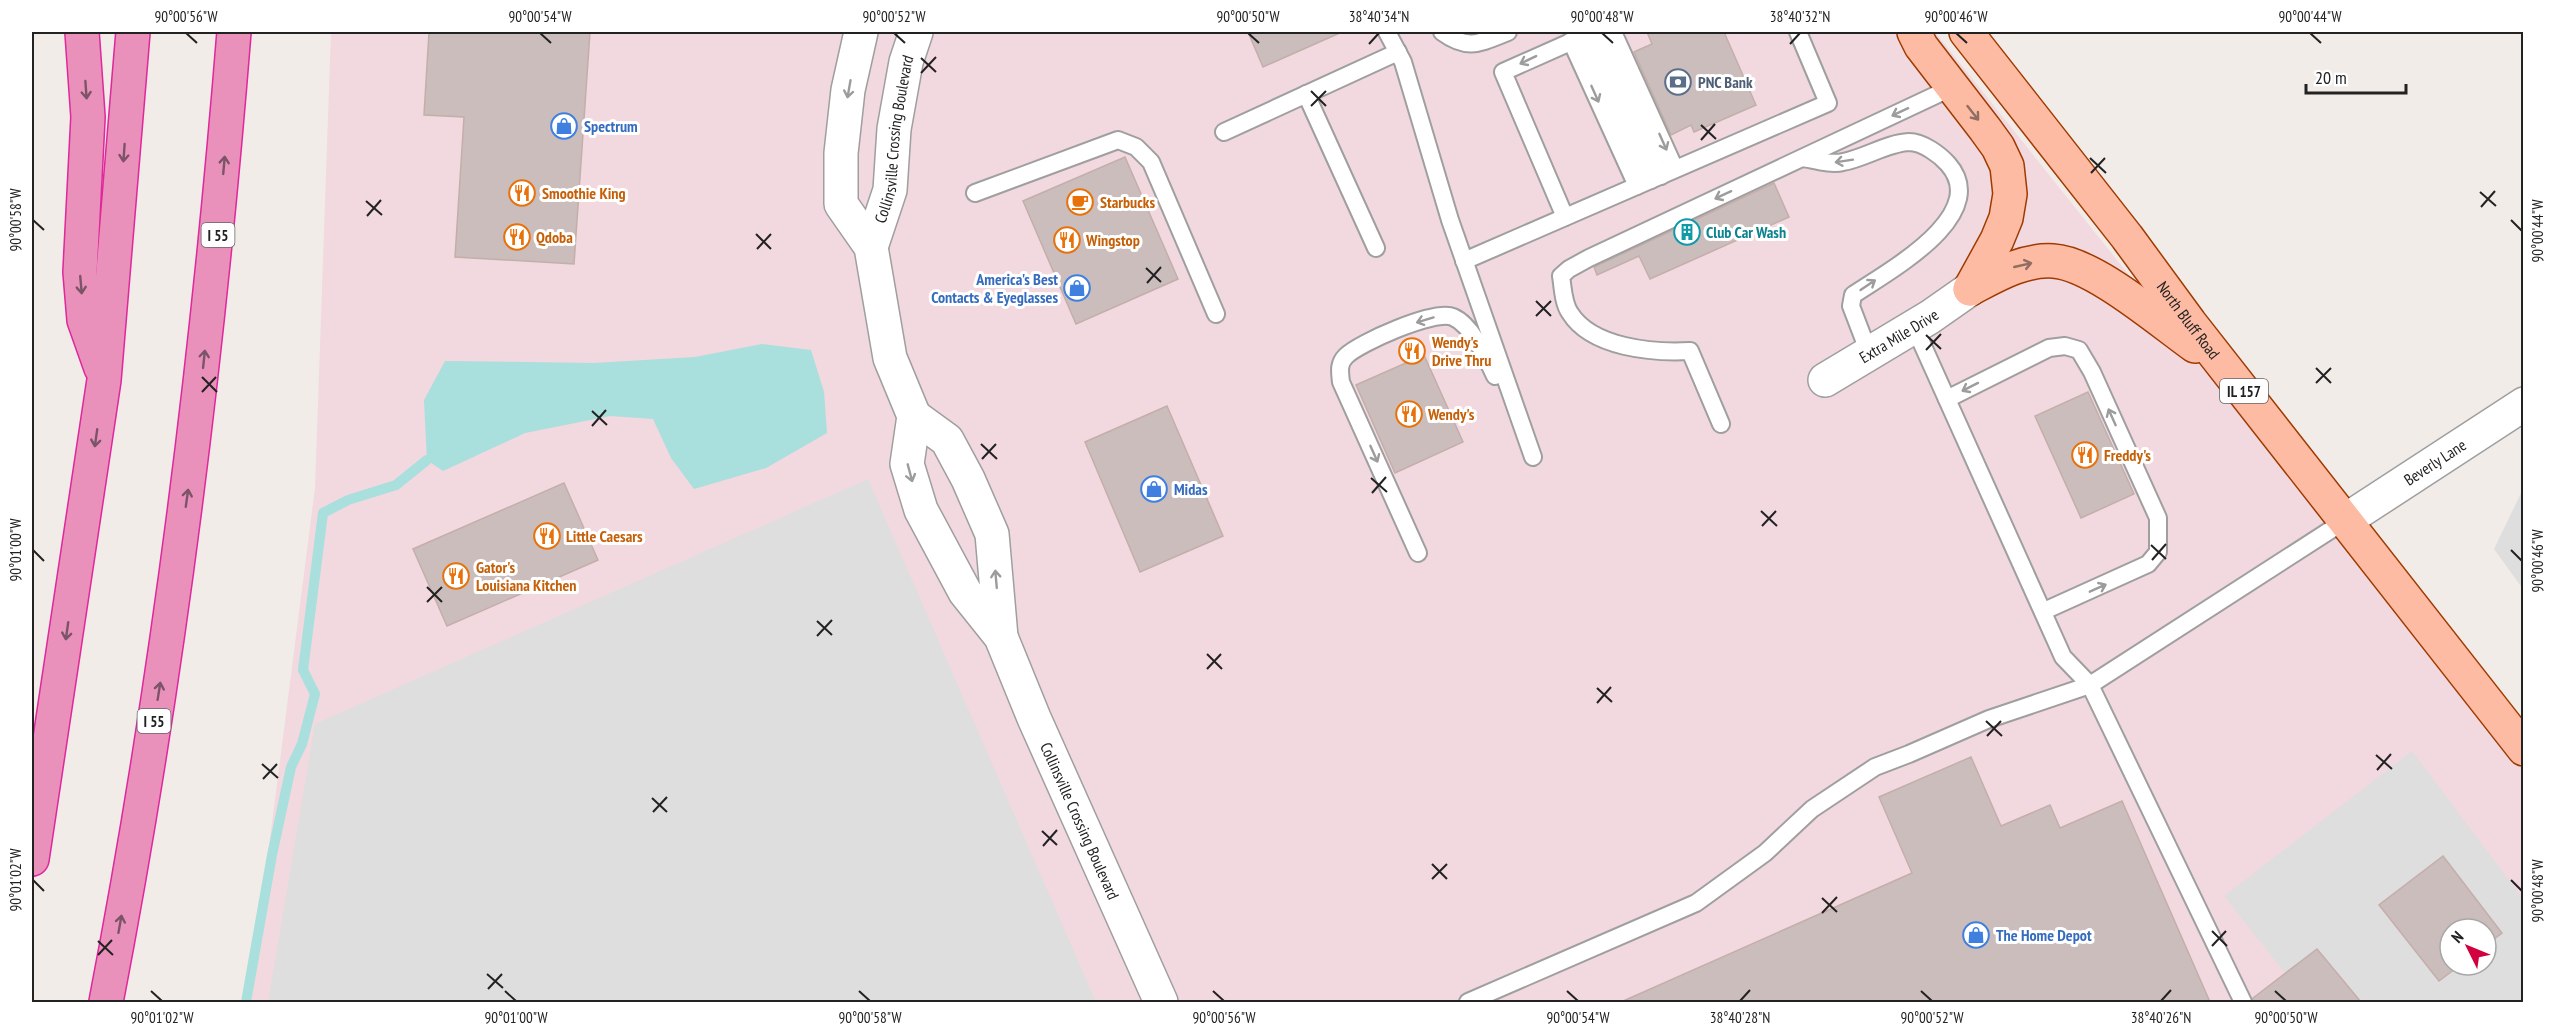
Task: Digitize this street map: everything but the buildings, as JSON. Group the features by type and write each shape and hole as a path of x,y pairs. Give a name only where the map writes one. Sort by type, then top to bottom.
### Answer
{"highway":[{"path":"82,32 88,117 80,272 84,320 105,380"},
{"path":"32,859 105,380 133,32"},
{"name":"I 55","path":"106,1002 164,663 196,438 219,220 234,32"}],"main road":[{"path":"1914,32 1921,46 1998,147 2007,166 2010,194 2006,218 1997,240 1970,289"},
{"name":"North Bluff Road","path":"1966,32 2523,749"},
{"path":"1970,289 2012,268 2052,261 2070,264 2110,286 2225,367"}],"street":[{"name":"Collinsville Crossing Boulevard","path":"861,32 848,90 841,153 840,204 870,247 890,358 914,416 907,464 921,510 965,592 1001,637 1034,718 1161,1002"},
{"name":"Collinsville Crossing Boulevard","path":"870,247 890,190 894,129 906,62 916,32"},
{"name":"Extra Mile Drive","path":"1825,380 1970,289"},
{"name":"Beverly Lane","path":"2346,520 2523,404"},
{"name":"Collinsville Crossing Boulevard","path":"914,416 947,440 968,479 992,534 1001,637"}],"lane":[{"path":"1387,32 1403,62 1464,261 1533,457"},
{"path":"1442,32 1456,42 1471,45 1508,32"},
{"path":"1613,32 1656,178"},
{"path":"1464,261 1828,103 1798,32"},
{"path":"1587,35 1656,178"},
{"path":"1587,35 1656,178"},
{"path":"1565,217 1503,72 1587,35"},
{"path":"1224,132 1398,52"},
{"path":"1721,424 1690,351 1659,352 1602,339 1581,326 1568,312 1561,276 1569,269 1953,87"},
{"path":"1306,94 1376,248"},
{"path":"975,193 1118,140 1136,147 1151,162 1216,314"},
{"path":"1803,158 1841,163 1910,142 1925,147 1944,159 1955,172 1958,204 1941,231 1917,252 1853,296 1851,306 1869,353"},
{"path":"1418,553 1341,382 1339,367 1345,357 1360,346 1427,318 1453,317 1477,340 1497,379 1517,410"},
{"path":"1914,326 2063,657 2090,685 2243,1002"},
{"path":"1947,399 2049,348 2065,346 2079,350 2092,372 2158,518 2158,552 2148,564 2044,611"},
{"path":"1468,1002 1696,903 1765,853 1812,809 1875,766 1909,754 1989,719 2090,685 2346,520"}],"shaded area":[{"path":"331,32 1935,32 2523,769 2523,1002 249,1002 315,488"},
{"path":"868,479 1096,1002 268,1002 315,724"},
{"path":"2523,489 2523,589 2494,549"},
{"path":"2412,751 2523,899 2523,1002 2361,1002 2317,949 2285,973 2224,896"}],"water":[{"path":"762,344 811,350 824,392 827,433 766,468 694,489 671,458 653,419 610,416 525,433 443,471 427,460 424,400 445,361 594,363 695,357"}],"waterway":[{"path":"246,1002 272,855 291,767 302,744 315,694 303,670 323,513 348,500 396,485 427,460"}],"place":[{"name":"PNC Bank","path":"1678,82"},
{"name":"Spectrum","path":"564,126"},
{"name":"Smoothie King","path":"522,193"},
{"name":"Starbucks","path":"1080,202"},
{"name":"Club Car Wash","path":"1687,232"},
{"name":"Qdoba","path":"517,237"},
{"name":"Wingstop","path":"1067,240"},
{"name":"America's Best Contacts & Eyeglasses","path":"1077,288"},
{"name":"Wendy's Drive Thru","path":"1412,351"},
{"name":"Wendy's","path":"1409,414"},
{"name":"Freddy's","path":"2085,455"},
{"name":"Midas","path":"1154,489"},
{"name":"Little Caesars","path":"547,536"},
{"name":"Gator's Louisiana Kitchen","path":"456,576"},
{"name":"The Home Depot","path":"1976,935"}]}
